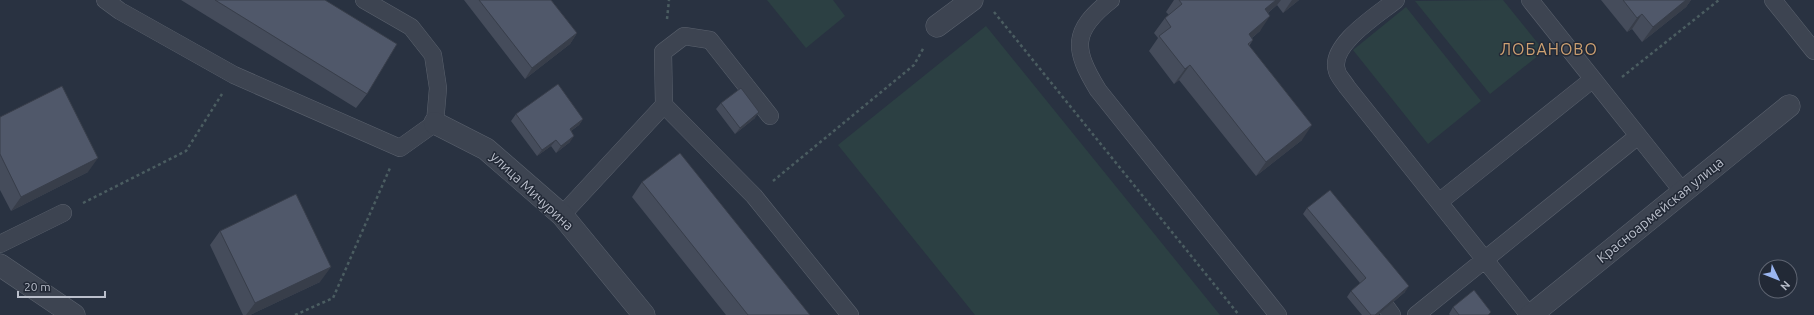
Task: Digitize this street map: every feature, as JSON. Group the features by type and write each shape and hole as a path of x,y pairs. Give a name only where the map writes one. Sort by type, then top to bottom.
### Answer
{"street":[{"path":"937,26 981,3"},
{"name":"Красноармейская улица","path":"1530,315 1789,106"},
{"name":"улица Мичурина","path":"435,123 486,149 562,215 644,315"},
{"path":"0,265 74,315"}],"lane":[{"path":"105,0 120,11 234,75 400,148 435,123 438,88 433,55 411,27 364,0"},
{"path":"1111,0 1097,10 1082,32 1079,52 1084,68 1098,90 1278,315"},
{"path":"1396,0 1346,41 1336,57 1337,71 1347,87 1530,315"},
{"path":"1530,0 1683,192"},
{"path":"1773,0 1814,51"},
{"path":"770,116 710,40 684,36 663,52 664,105 754,196 850,315"},
{"path":"1439,202 1593,79"},
{"path":"562,215 664,105"},
{"path":"1416,315 1638,136"},
{"path":"0,244 63,213"}],"path":[{"path":"1603,92 1719,0"},
{"path":"981,3 1238,315"},
{"path":"754,196 914,65 937,26"},
{"path":"63,213 186,151 234,75"},
{"path":"295,315 333,298 400,148"}],"green space":[{"path":"767,0 833,0 845,16 806,48"},
{"path":"1503,0 1544,51 1490,94 1415,1"},
{"path":"1406,7 1481,101 1428,144 1353,50"},
{"path":"986,26 1220,315 975,315 838,145"}],"building":[{"path":"215,0 325,0 397,44 367,94"},
{"path":"479,0 551,0 577,33 532,68"},
{"path":"1179,0 1276,0 1265,9 1270,16 1249,34 1253,40 1248,44 1312,125 1266,162 1190,65 1185,69 1159,36 1171,27 1165,18 1182,4"},
{"path":"1623,0 1686,0 1653,27 1642,14 1637,18"},
{"path":"558,84 583,119 570,129 574,136 561,146 556,140 542,150 516,114"},
{"path":"62,86 98,158 21,197 0,154 0,117"},
{"path":"741,88 759,112 740,128 721,103"},
{"path":"680,153 810,315 748,315 642,182"},
{"path":"1330,190 1409,286 1375,315 1371,315 1351,291 1366,278 1307,208"},
{"path":"296,194 331,267 255,303 220,231"},
{"path":"1474,290 1491,312 1488,315 1459,315 1453,307"}],"district":[{"name":"ЛОБАНОВО","path":"1549,49"}]}
